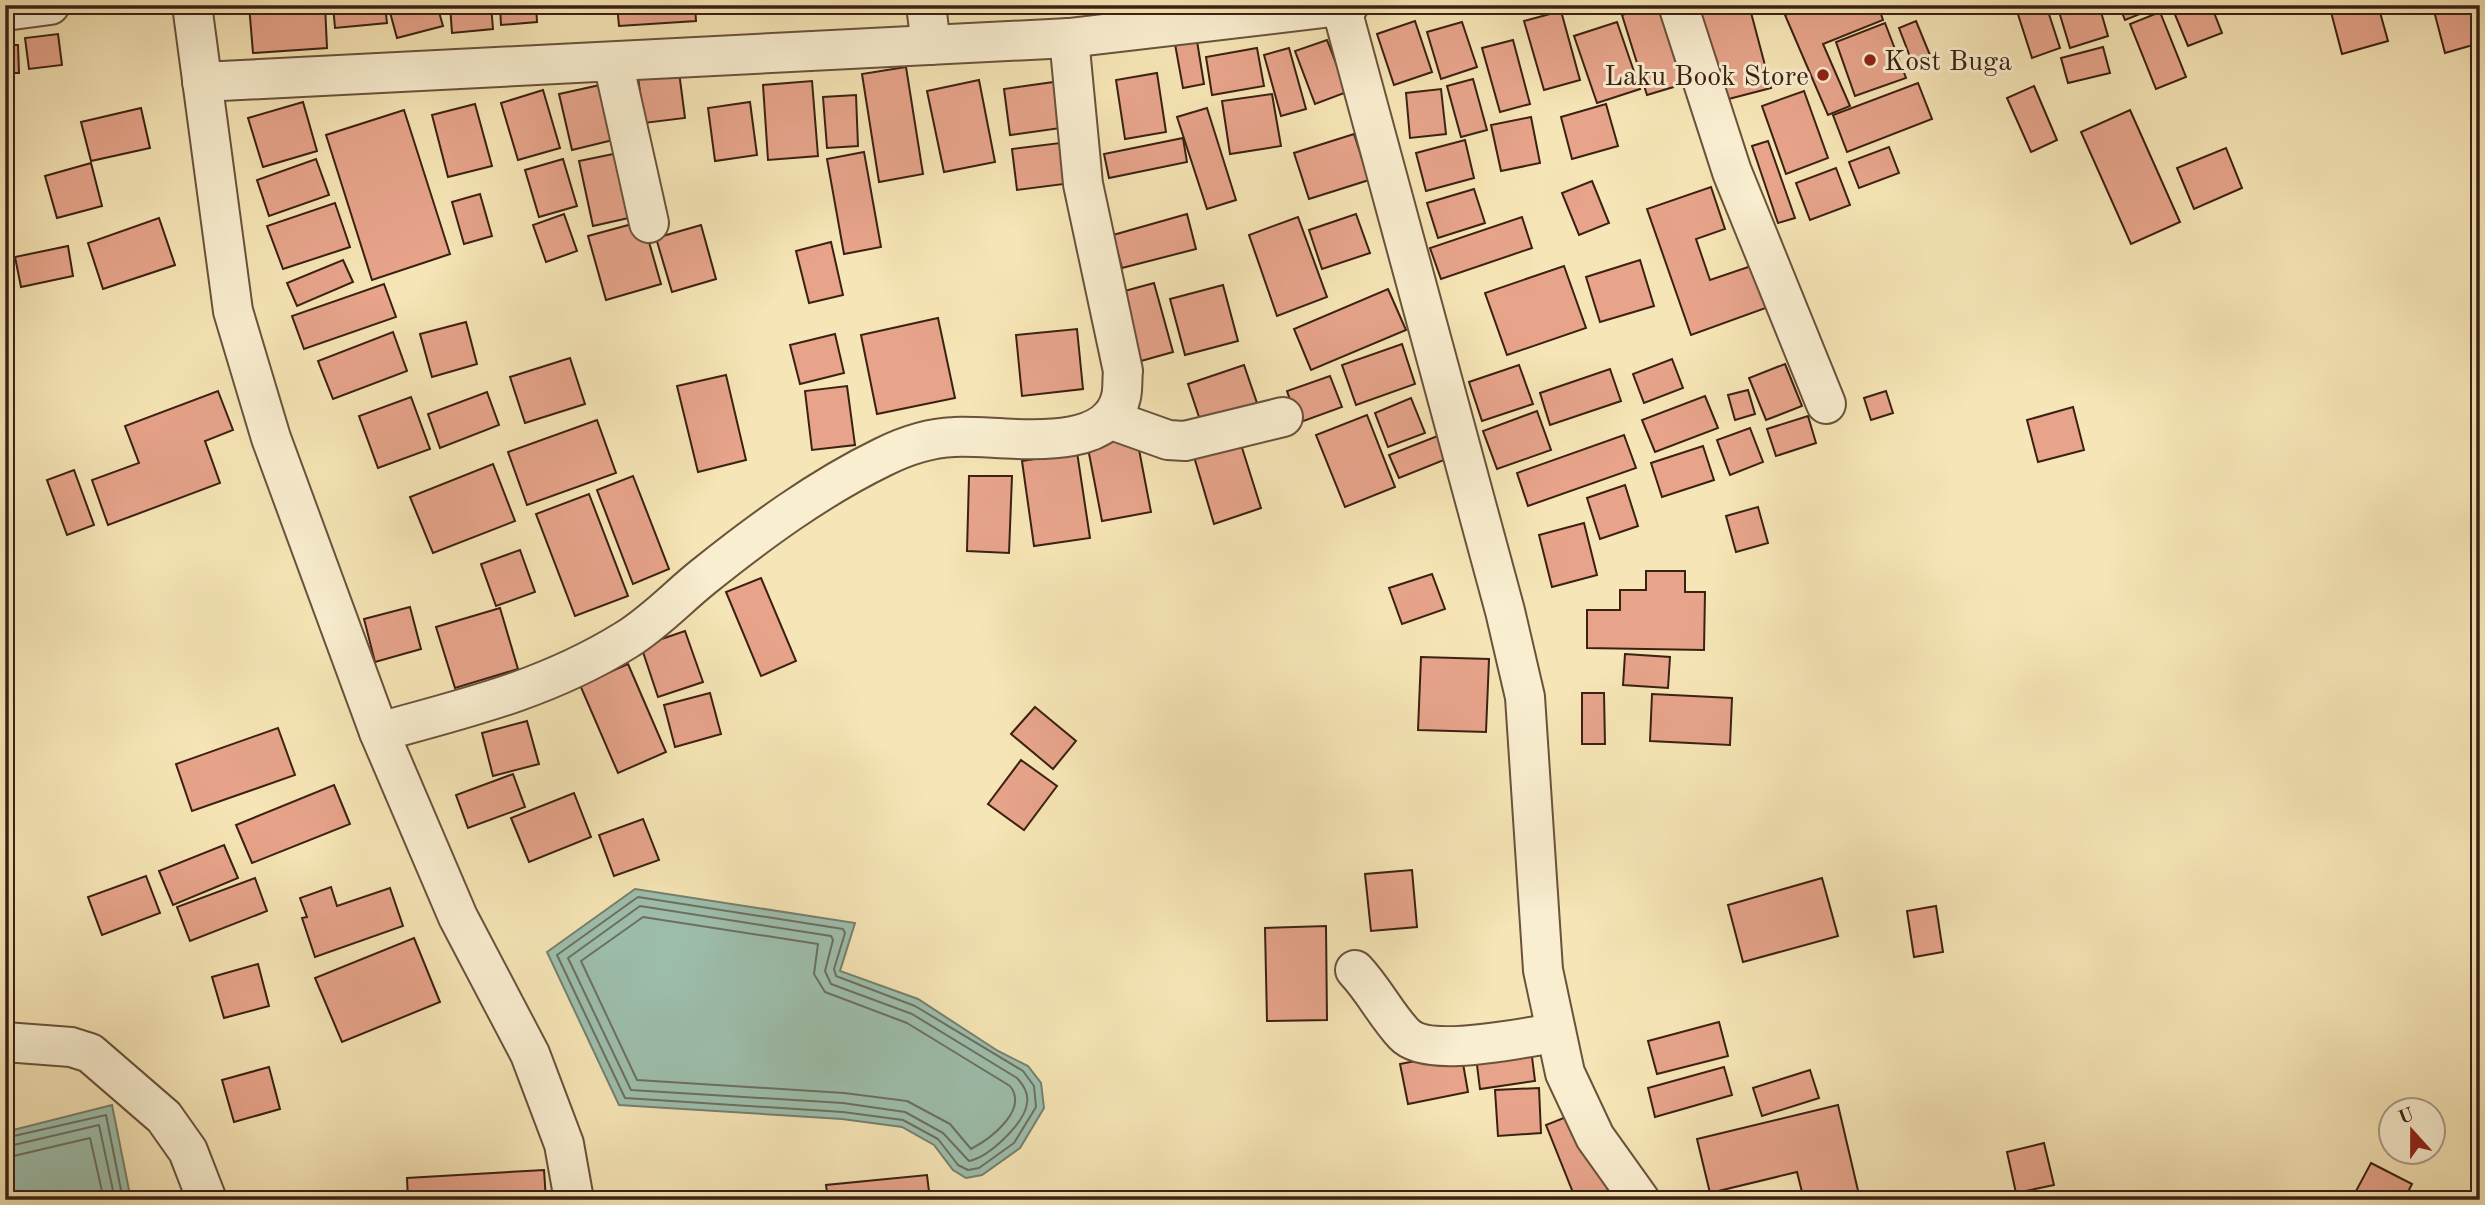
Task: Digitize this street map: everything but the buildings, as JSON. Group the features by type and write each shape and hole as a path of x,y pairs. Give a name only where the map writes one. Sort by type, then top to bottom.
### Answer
{"street":[{"path":"5,11 50,5"},
{"path":"192,5 233,311 271,438 379,732 458,917 530,1054 564,1144 574,1200"},
{"path":"926,5 931,45"},
{"path":"202,82 1069,38 1234,12 1349,5"},
{"path":"1678,5 1732,172 1826,404"},
{"path":"1341,6 1506,611 1525,697 1543,970 1565,1073 1595,1137 1640,1200"},
{"path":"379,732 506,697 569,673 629,639 751,539 883,456 918,443 953,437 1068,438 1093,430 1109,419 1121,399 1122,371 1083,184 1069,38"},
{"path":"613,62 649,223"},
{"path":"1109,419 1168,440 1185,441 1283,417"},
{"path":"1355,970 1404,1034 1415,1043 1449,1047 1556,1033"},
{"path":"5,1042 71,1047 98,1059 164,1117 188,1151 207,1200"}],"water":[{"path":"635,889 855,923 840,971 918,999 998,1051 1028,1066 1041,1083 1044,1108 1020,1148 982,1175 966,1178 953,1170 934,1145 902,1127 842,1119 619,1105 547,952"},
{"path":"112,1105 131,1200 5,1200 5,1132"}],"place":[{"name":"Kost Buga","path":"1870,60"},
{"name":"Laku Book Store","path":"1823,75"}]}
